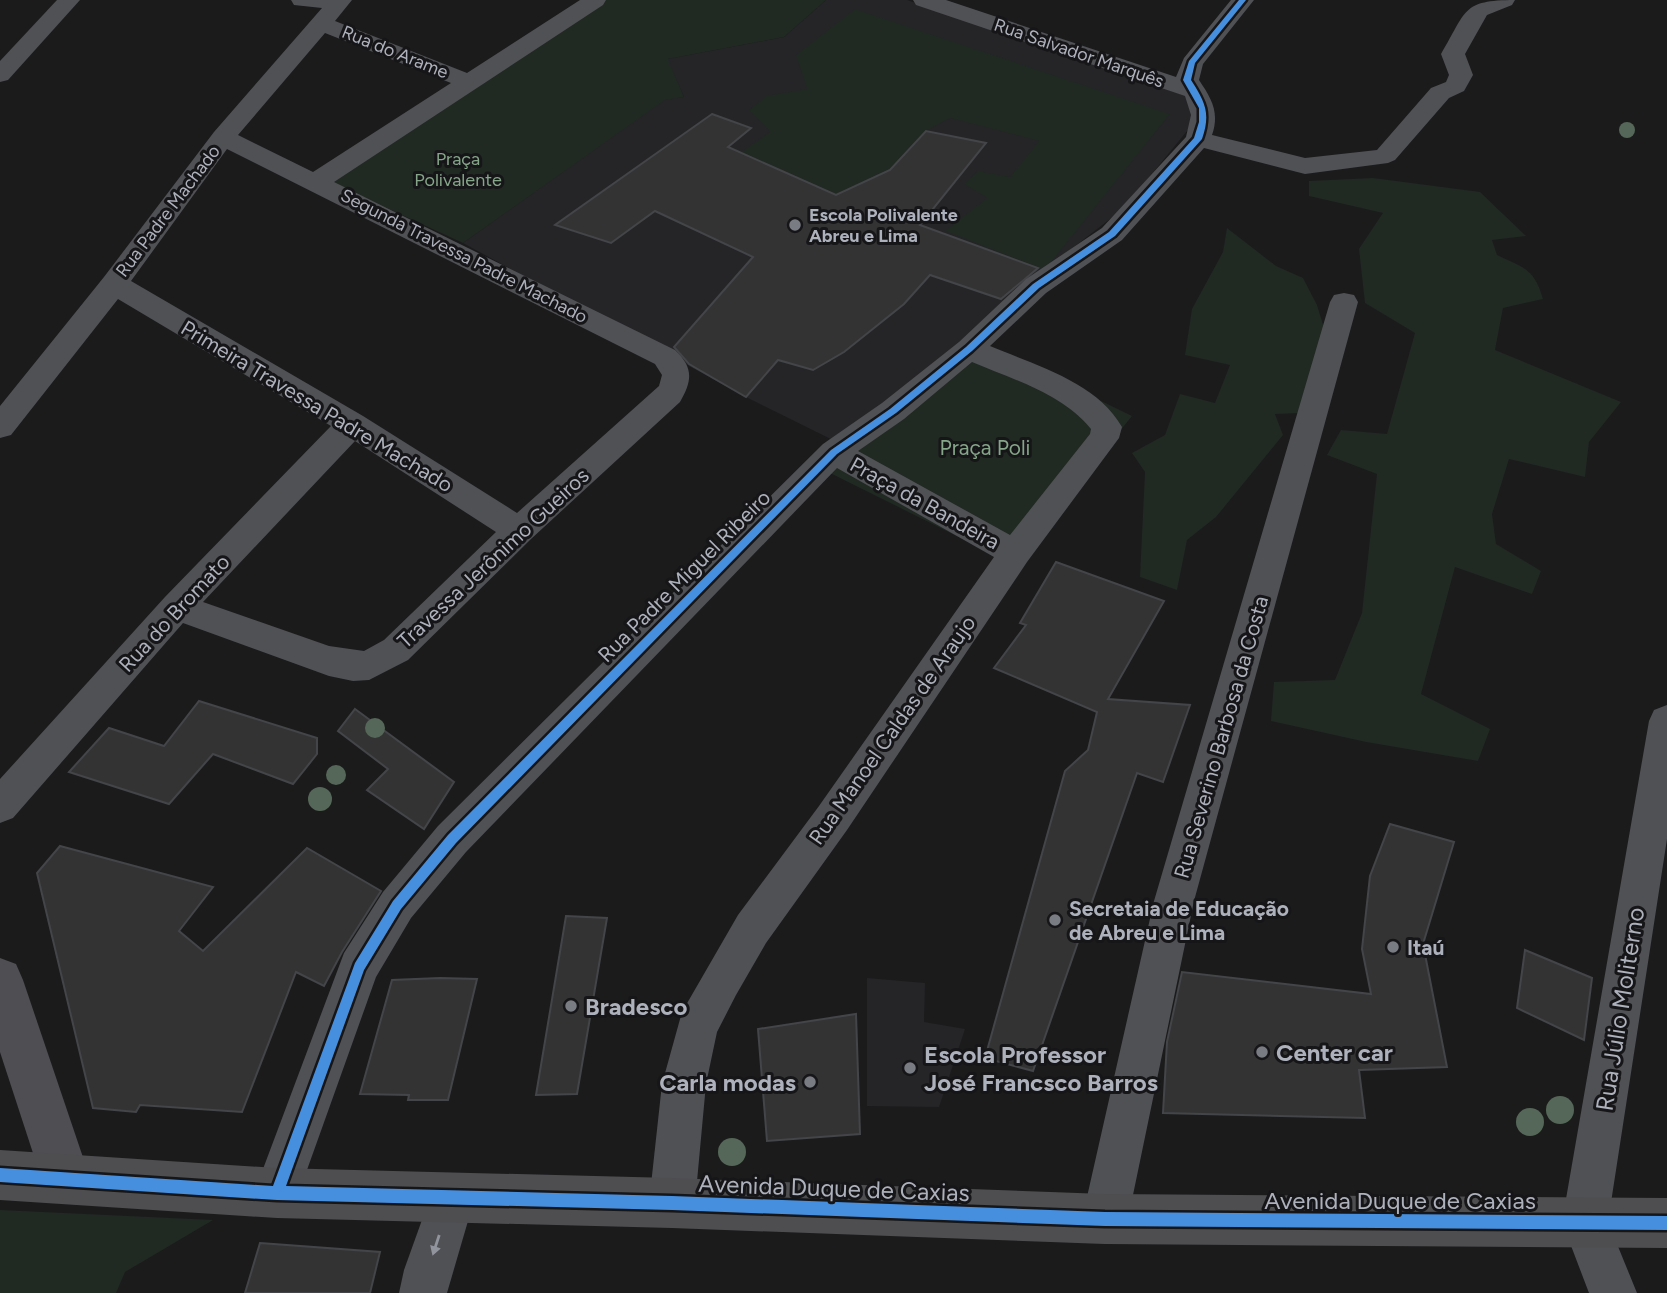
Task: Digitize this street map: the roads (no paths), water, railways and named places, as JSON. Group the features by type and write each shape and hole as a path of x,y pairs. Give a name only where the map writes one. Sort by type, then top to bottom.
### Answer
{"highway":[{"name":"Avenida Duque de Caxias","path":"0,1175 277,1193 672,1203 1105,1219 1667,1223"}],"street":[{"path":"0,75 69,0"},
{"name":"Rua do Arame","path":"302,0 339,1"},
{"path":"317,181 595,0"},
{"name":"Rua Salvador Marquês","path":"924,0 964,6 1192,82"},
{"path":"1243,0 1192,63 1192,82 1203,104 1205,121 1198,139 1305,166 1380,158 1386,155 1440,93 1456,86 1461,75 1453,54 1478,10 1504,0"},
{"name":"Rua Padre Machado","path":"0,427 114,284 223,137 339,1"},
{"name":"Rua do Arame","path":"321,23 469,82"},
{"name":"Segunda Travessa Padre Machado","path":"223,137 317,181 665,358 677,371 677,380 669,394"},
{"name":"Rua Padre Miguel Ribeiro","path":"277,1193 359,967 397,905 452,839 834,452 893,411 969,349 1035,286 1112,234 1198,139"},
{"name":"Primeira Travessa Padre Machado","path":"114,284 352,424 519,530"},
{"name":"Rua Severino Barbosa da Costa","path":"1105,1219 1174,901 1344,302"},
{"name":"Rua Manoel Caldas de Araujo","path":"672,1203 684,1084 697,1027 715,992 752,929 833,818 1016,553 1098,448 1107,427 1101,417 1084,402 969,349"},
{"name":"Travessa Jerônimo Gueiros","path":"177,607 329,661 353,666 369,665 396,650 519,530 669,394"},
{"name":"Rua do Bromato","path":"0,806 177,607 352,424"},
{"name":"Praça da Bandeira","path":"834,452 1016,553"},
{"name":"Rua Júlio Moliterno","path":"1586,1222 1667,721"},
{"path":"0,980 65,1178"},
{"path":"424,1293 428,1270 452,1197"},
{"path":"1586,1222 1613,1293"}],"place":[{"name":"Escola Polivalente Abreu e Lima","path":"795,225"},
{"name":"Secretaia de Educação de Abreu e Lima","path":"1055,920"},
{"name":"Itaú","path":"1393,947"},
{"name":"Bradesco","path":"571,1006"},
{"name":"Center car","path":"1262,1052"},
{"name":"Escola Professor José Francsco Barros","path":"910,1068"},
{"name":"Carla modas","path":"810,1082"}],"park label":[{"name":"Praça Polivalente","path":"458,169"},
{"name":"Praça Poli","path":"985,447"}]}
